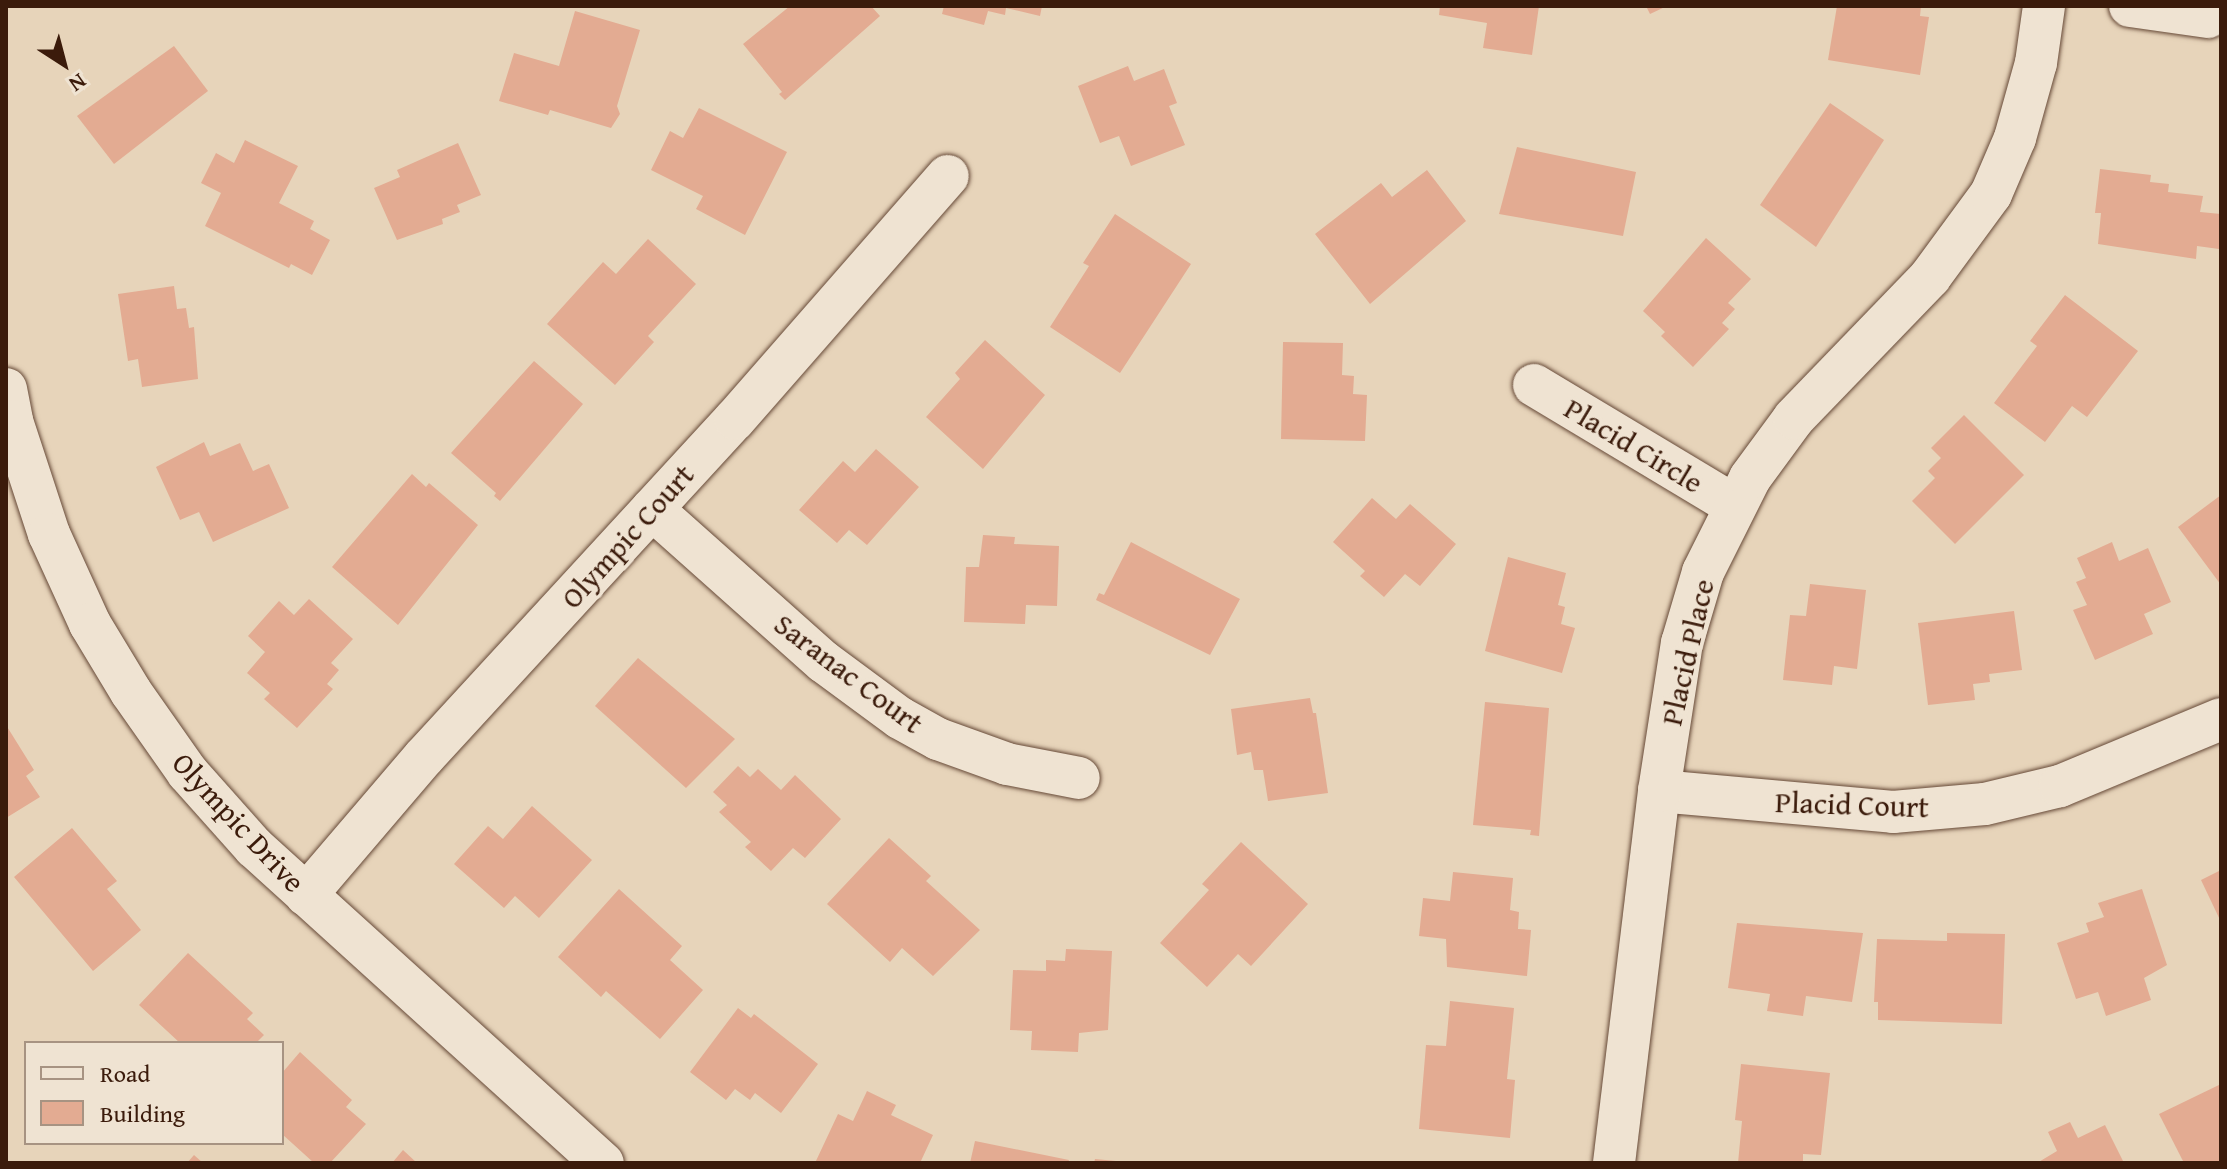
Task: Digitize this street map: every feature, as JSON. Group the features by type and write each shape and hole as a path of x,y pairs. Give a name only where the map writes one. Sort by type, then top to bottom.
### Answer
{"street":[{"name":"Placid Place","path":"1614,1163 1659,791 1682,643 1703,572 1734,505 1794,418 1930,277 1991,194 2015,138 2036,63 2044,6"},
{"path":"2130,6 2208,17"},
{"name":"Olympic Court","path":"306,895 424,757 652,509 948,176"},
{"name":"Placid Circle","path":"1534,385 1734,505"},
{"name":"Olympic Drive","path":"6,389 12,421 49,534 90,624 131,692 188,773 254,847 603,1163"},
{"name":"Saranac Court","path":"652,509 824,662 900,718 938,739 1007,764 1079,778"},
{"name":"Placid Court","path":"1659,791 1878,811 1985,804 2060,786 2221,719"}],"building":[{"path":"790,6 871,6 880,16 785,100 743,44"},
{"path":"944,6 1042,6 1040,16 1006,8 1005,15 988,11 984,25 942,14"},
{"path":"1440,6 1539,6 1532,55 1483,48 1487,23 1439,15"},
{"path":"1646,6 1667,6 1650,14"},
{"path":"1837,6 1921,6 1920,16 1929,17 1920,75 1828,60"},
{"path":"575,11 640,30 617,106 620,114 611,128 550,110 548,115 499,101 514,53 559,66"},
{"path":"174,46 208,91 114,164 77,116"},
{"path":"1128,66 1134,81 1164,69 1177,103 1169,106 1185,145 1131,166 1119,136 1100,143 1078,86"},
{"path":"1830,103 1884,140 1816,247 1760,205"},
{"path":"699,108 787,152 745,235 696,209 703,196 651,170 670,131 683,138"},
{"path":"245,140 298,166 279,203 314,221 310,229 330,240 312,275 291,264 289,268 205,226 221,193 201,183 216,153 234,163"},
{"path":"458,143 481,195 457,205 460,212 442,219 443,224 397,240 374,188 400,177 397,170"},
{"path":"1517,147 1636,172 1623,236 1499,214"},
{"path":"2100,169 2151,175 2150,182 2169,184 2168,192 2203,196 2200,212 2221,214 2219,249 2197,246 2196,259 2098,244 2101,213 2095,213"},
{"path":"1427,170 1466,221 1370,304 1315,234 1381,183 1392,197"},
{"path":"1115,214 1191,264 1120,373 1050,327 1089,266 1083,263"},
{"path":"1706,238 1751,279 1728,303 1735,309 1722,323 1729,329 1693,367 1661,336 1665,332 1643,311"},
{"path":"648,239 696,284 648,336 654,342 615,385 547,324 603,262 616,274"},
{"path":"174,286 177,309 186,308 189,328 194,327 198,379 142,387 138,359 128,361 118,294"},
{"path":"2065,295 2138,351 2087,417 2072,406 2045,442 1994,403 2037,346 2030,341"},
{"path":"985,340 1045,395 983,469 926,417 960,379 955,373"},
{"path":"1283,342 1343,343 1342,375 1354,376 1353,394 1367,395 1365,441 1281,439"},
{"path":"534,361 583,404 500,501 494,496 496,493 451,453"},
{"path":"1964,415 2024,475 1955,544 1912,501 1935,478 1928,471 1941,458 1931,448"},
{"path":"204,442 210,456 240,443 253,471 269,464 289,508 213,542 199,512 180,520 156,467"},
{"path":"876,449 919,487 867,545 849,530 837,543 799,510 843,461 855,472"},
{"path":"412,474 426,487 429,483 478,525 398,625 332,567"},
{"path":"2221,495 2221,585 2178,527"},
{"path":"1372,498 1396,519 1410,504 1456,544 1420,586 1405,574 1384,597 1360,576 1365,571 1333,542"},
{"path":"983,535 1015,537 1014,544 1059,546 1057,606 1026,605 1025,624 964,622 966,567 979,567"},
{"path":"1131,542 1240,599 1210,655 1096,600 1099,593 1104,595"},
{"path":"2112,542 2119,561 2148,548 2171,602 2144,614 2153,634 2095,660 2073,610 2087,605 2076,582 2086,578 2077,558"},
{"path":"1508,557 1566,573 1558,605 1565,607 1561,624 1575,628 1562,673 1485,651"},
{"path":"1810,584 1866,590 1857,669 1834,666 1832,685 1783,680 1790,615 1806,616"},
{"path":"309,599 353,639 331,663 339,670 327,684 333,689 297,728 264,699 270,693 247,673 265,652 248,636 279,601 294,615"},
{"path":"2014,611 2022,670 1989,674 1990,682 1973,684 1975,700 1928,705 1918,623"},
{"path":"638,658 735,739 686,788 595,706"},
{"path":"1310,698 1313,713 1316,713 1328,793 1268,801 1263,770 1254,770 1251,752 1237,755 1231,709"},
{"path":"1485,702 1549,708 1539,836 1530,835 1531,830 1473,825"},
{"path":"6,725 34,770 26,776 40,797 6,818"},
{"path":"738,766 750,777 758,769 781,790 795,775 841,819 805,858 793,848 771,871 745,847 751,842 719,812 727,805 713,792"},
{"path":"532,806 592,860 539,918 515,896 504,908 454,864 488,826 503,839"},
{"path":"72,828 117,881 107,889 141,930 93,971 14,877"},
{"path":"889,838 931,876 926,881 980,930 933,976 902,948 890,962 827,904"},
{"path":"1241,842 1308,904 1251,966 1238,954 1207,987 1160,943 1209,890 1202,884"},
{"path":"2221,870 2221,922 2201,880"},
{"path":"1453,872 1513,878 1510,910 1519,912 1518,929 1531,930 1527,976 1447,967 1446,939 1419,936 1423,898 1450,901"},
{"path":"619,889 682,946 670,960 703,990 660,1039 606,991 601,997 558,957"},
{"path":"2142,889 2167,965 2144,978 2151,1000 2106,1016 2098,992 2076,999 2057,943 2089,932 2086,923 2104,917 2098,903"},
{"path":"1737,923 1863,933 1852,1002 1806,996 1803,1016 1767,1011 1770,994 1728,988"},
{"path":"1947,933 2005,934 2002,1024 1878,1020 1878,1002 1874,1002 1877,939 1947,941"},
{"path":"1066,949 1112,951 1108,1030 1079,1033 1078,1052 1031,1050 1032,1031 1010,1030 1013,970 1046,971 1046,960 1065,961"},
{"path":"188,953 253,1013 247,1019 264,1035 258,1041 178,1041 139,1005"},
{"path":"1450,1001 1514,1008 1507,1079 1515,1080 1510,1138 1419,1129 1426,1045 1446,1046"},
{"path":"738,1008 751,1018 754,1014 818,1064 781,1113 755,1093 750,1100 735,1089 726,1100 690,1072"},
{"path":"300,1052 352,1100 346,1107 366,1124 330,1163 314,1163 284,1136 284,1071"},
{"path":"1741,1064 1830,1073 1821,1155 1803,1154 1803,1163 1738,1163 1742,1121 1735,1120"},
{"path":"2221,1084 2221,1160 2214,1163 2184,1163 2159,1114"},
{"path":"867,1091 896,1105 891,1115 933,1135 920,1163 815,1163 838,1114 853,1121"},
{"path":"2070,1122 2078,1138 2105,1125 2124,1163 2037,1163 2057,1151 2048,1132"},
{"path":"975,1141 1069,1160 1068,1163 970,1163"},
{"path":"403,1150 417,1163 392,1163"},
{"path":"194,1155 203,1163 187,1163"},
{"path":"1095,1159 1116,1161 1116,1163 1094,1163"}]}
